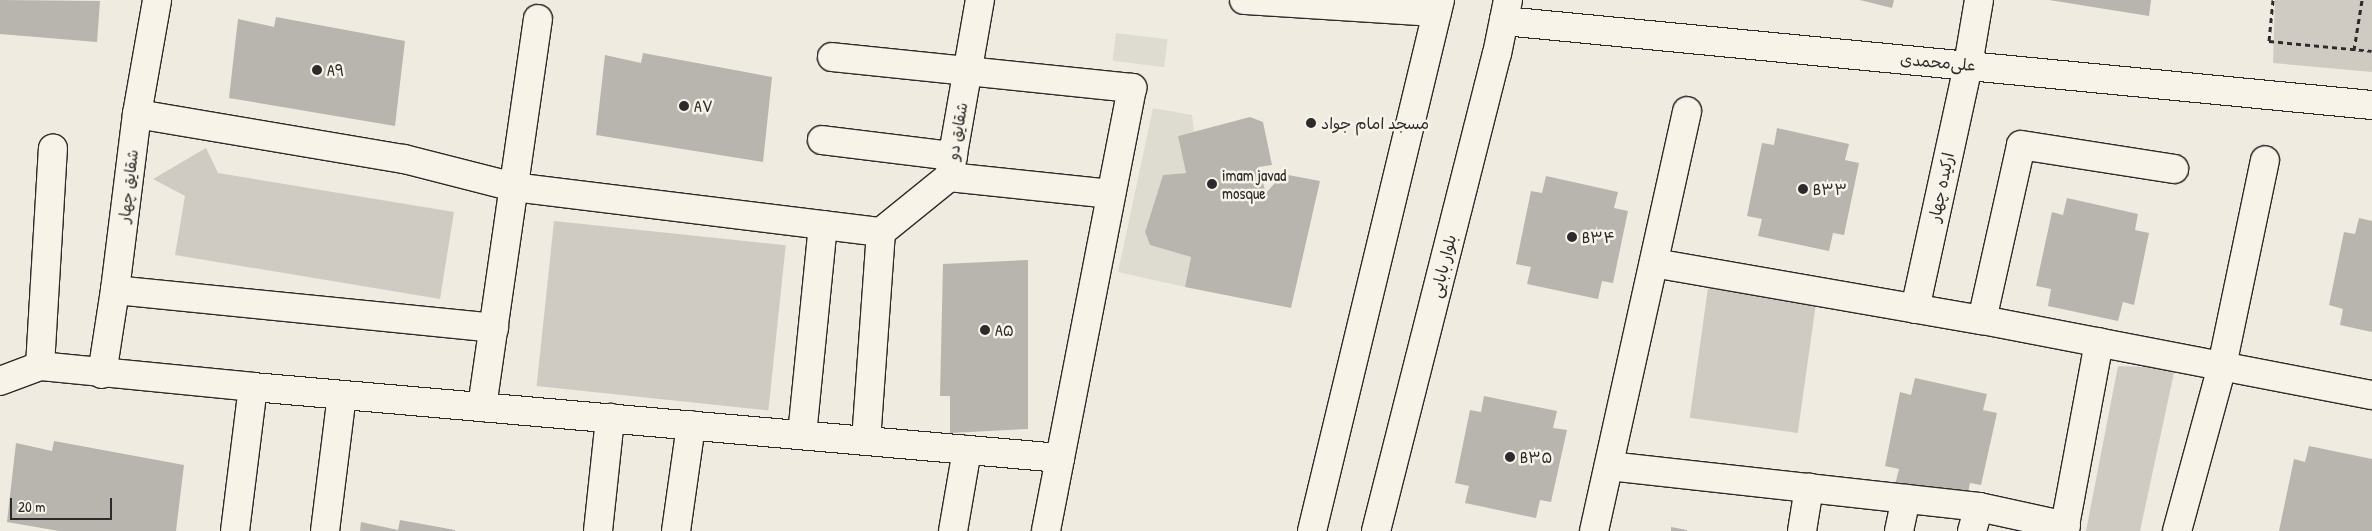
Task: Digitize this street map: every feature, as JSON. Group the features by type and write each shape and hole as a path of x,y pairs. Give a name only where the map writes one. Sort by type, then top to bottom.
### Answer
{"street":[{"name":"شقایق چهار","path":"102,374 115,290 137,114 157,0"},
{"name":"شقایق دو","path":"882,232 951,166 980,0"},
{"path":"1244,0 1439,6 1312,531"},
{"name":"ارکیده چهار","path":"1915,308 1968,64 1979,0"},
{"name":"علی‌محمدی","path":"1506,11 1968,64 2372,106"},
{"name":"بلوار بابایی","path":"1376,531 1506,11"},
{"path":"482,407 538,19"},
{"path":"832,57 1132,88 1046,531"},
{"path":"1594,531 1687,112"},
{"path":"137,114 404,159 514,187 882,232 866,441"},
{"path":"822,140 951,166 1111,194"},
{"path":"1982,320 2021,145 2174,169"},
{"path":"40,366 53,148"},
{"path":"2178,531 2222,366 2265,160"},
{"path":"802,435 823,225"},
{"path":"1654,263 1982,320 2372,395"},
{"path":"115,290 494,328"},
{"path":"1609,466 1906,499 1976,519 2065,528 2098,342"},
{"path":"0,381 40,366 102,374 1060,458"},
{"path":"235,531 253,387"},
{"path":"325,531 342,395"},
{"path":"598,531 610,418"},
{"path":"676,531 691,425"},
{"path":"954,531 967,450"},
{"path":"1802,531 1809,488"},
{"path":"1899,531 1906,499"}],"path":[{"path":"2273,0 2269,41 2372,51"},
{"path":"2354,50 2362,0"}],"shaded area":[{"path":"2275,0 2372,0 2372,72 2273,63"},
{"path":"1116,33 1168,39 1164,67 1113,61"},
{"path":"1153,108 1192,115 1194,131 1178,136 1186,173 1163,175 1145,232 1150,245 1191,257 1185,287 1118,272"},
{"path":"206,148 218,173 454,212 440,299 175,255 185,196 153,179"},
{"path":"554,221 786,245 768,410 537,386"},
{"path":"1708,288 1816,303 1798,433 1690,418"},
{"path":"2118,366 2175,368 2140,531 2086,531"}],"building":[{"path":"0,0 100,1 97,42 0,34"},
{"path":"1860,0 1894,0 1892,8"},
{"path":"2049,0 2151,0 2149,16"},
{"name":"A۹","path":"276,17 405,41 395,126 229,98 238,19 274,27"},
{"name":"A۷","path":"643,53 772,77 763,162 596,135 605,55 641,63"},
{"path":"1250,117 1263,122 1272,165 1258,167 1266,193 1283,174 1320,181 1291,308 1185,287 1191,257 1150,245 1145,232 1163,175 1186,173 1178,136"},
{"name":"B۳۳","path":"1777,128 1849,144 1845,160 1859,163 1844,235 1833,233 1829,251 1758,236 1762,219 1747,216 1762,143 1774,145"},
{"name":"B۳۴","path":"1546,176 1618,192 1614,208 1628,211 1613,283 1602,281 1598,299 1527,284 1531,267 1516,264 1531,191 1542,193"},
{"path":"2067,198 2138,214 2135,230 2149,233 2134,305 2123,302 2118,321 2048,306 2051,289 2036,286 2052,212 2063,215"},
{"path":"2359,218 2372,221 2372,332 2340,325 2343,309 2329,305 2344,232 2355,234"},
{"name":"A۵","path":"1028,260 1028,429 950,433 950,396 940,396 943,264"},
{"path":"1915,378 1987,394 1983,410 1997,413 1981,485 1970,483 1966,501 1895,485 1899,469 1885,466 1900,392 1911,395"},
{"name":"B۳۵","path":"1484,396 1557,411 1553,428 1567,430 1551,502 1540,500 1536,518 1465,503 1469,486 1455,483 1470,410 1481,412"},
{"path":"54,441 184,465 176,531 59,531 7,522 16,443 52,451"},
{"path":"2309,446 2372,459 2372,531 2279,531 2294,459 2305,462"},
{"path":"400,520 455,531 360,531 361,522 398,530"},
{"path":"1671,527 1687,530 1687,531 1671,531"}],"place":[{"name":"A۹","path":"317,70"},
{"name":"A۷","path":"684,106"},
{"name":"مسجد امام جواد","path":"1311,123"},
{"name":"imam javad mosque","path":"1212,184"},
{"name":"B۳۳","path":"1803,189"},
{"name":"B۳۴","path":"1572,237"},
{"name":"A۵","path":"985,330"},
{"name":"B۳۵","path":"1510,457"}]}
